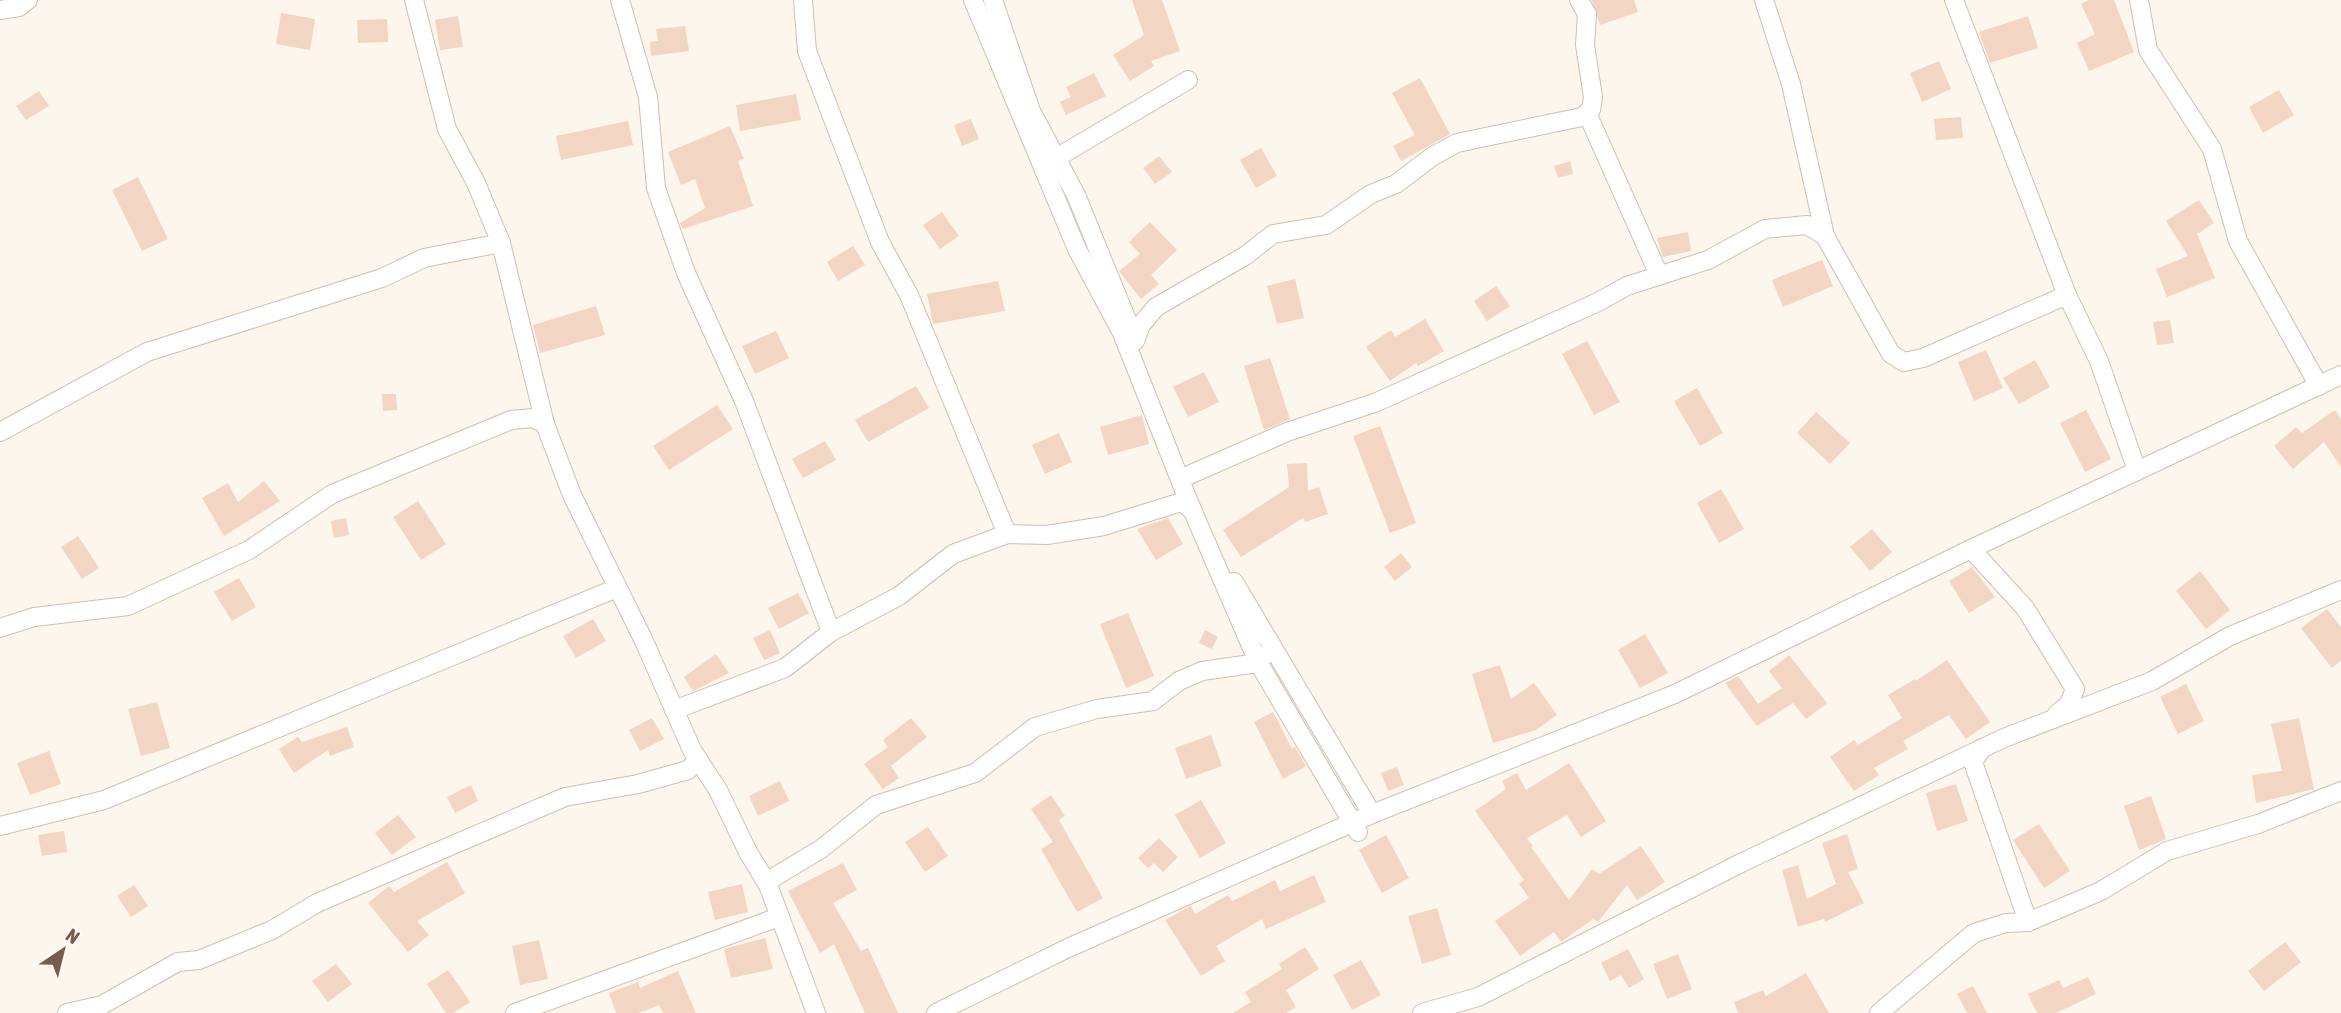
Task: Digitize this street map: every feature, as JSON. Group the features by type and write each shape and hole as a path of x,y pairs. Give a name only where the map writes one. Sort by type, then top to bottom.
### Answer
{"street":[{"path":"0,10 19,7 28,0"},
{"path":"414,0 447,130 476,183 501,243 545,424 572,495 698,760 718,790 766,882 816,1013"},
{"path":"620,0 648,97 656,188 686,273 744,401 831,632"},
{"path":"803,0 807,51 880,242 909,295 1007,534"},
{"path":"973,0 1077,249 1122,333 1191,507 1258,662 1358,832"},
{"path":"993,0 1031,111 1076,195 1189,475 1191,507 1371,814"},
{"path":"1135,341 1141,326 1156,307 1245,256 1273,234 1326,225 1371,194 1396,184 1433,156 1457,143 1591,110 1593,97 1585,45 1587,14 1579,0"},
{"path":"1764,0 1791,84 1825,236 1891,354 1904,362 1923,358 2067,295"},
{"path":"1954,0 2067,295 2099,361 2137,471"},
{"path":"2139,0 2148,50 2212,149 2238,241 2319,386"},
{"path":"1042,167 1188,80"},
{"path":"1587,113 1658,275"},
{"path":"1189,475 1287,432 1389,397 1598,302 1627,286 1708,260 1765,229 1782,225 1807,225 1825,236"},
{"path":"0,432 147,352 382,278 424,258 501,243"},
{"path":"936,1013 1068,948 1371,814 1675,694 1971,549 2341,375"},
{"path":"0,628 34,617 128,606 250,550 332,494 510,420 533,418 545,424"},
{"path":"674,710 785,667 831,632 899,596 953,554 1007,534 1048,535 1191,507"},
{"path":"1971,549 2025,608 2075,689 2086,697 2100,701"},
{"path":"0,826 104,800 617,588"},
{"path":"1422,1013 1478,997 1741,863 1982,748 2152,681 2230,636 2341,590"},
{"path":"766,882 821,849 876,805 975,773 1035,727 1097,709 1153,701 1179,681 1202,671 1251,664 1274,650"},
{"path":"2049,720 2069,704 2075,689"},
{"path":"1982,748 1973,762 2028,922"},
{"path":"66,1013 102,1005 178,962 199,960 272,930 317,903 565,797 688,770 698,760"},
{"path":"1879,1013 1974,933 2006,923 2028,922 2101,891 2167,852 2258,824 2341,791"},
{"path":"515,1013 779,917"}],"building":[{"path":"1132,0 1162,0 1180,51 1151,61 1154,66 1130,81 1113,55 1144,35"},
{"path":"1592,0 1634,0 1638,12 1600,25"},
{"path":"2089,0 2114,0 2134,52 2089,71 2077,43 2095,34 2081,4"},
{"path":"281,13 315,19 310,50 276,44"},
{"path":"458,16 463,47 440,50 435,20"},
{"path":"2028,16 2038,48 1990,63 1979,32"},
{"path":"387,19 388,42 358,43 357,20"},
{"path":"685,26 689,51 651,56 650,42 658,41 656,29"},
{"path":"1939,61 1951,89 1922,102 1910,73"},
{"path":"1094,73 1106,96 1066,115 1060,102 1071,97 1066,87"},
{"path":"1420,78 1450,134 1401,161 1393,146 1415,135 1392,93"},
{"path":"2279,90 2294,115 2263,133 2249,107"},
{"path":"39,91 49,106 26,120 16,106"},
{"path":"796,94 801,120 740,131 736,105"},
{"path":"1961,117 1963,138 1936,140 1934,119"},
{"path":"971,119 979,139 962,146 954,125"},
{"path":"628,121 633,145 561,160 556,136"},
{"path":"730,126 744,159 738,161 753,206 683,229 680,223 705,208 695,179 681,185 668,152"},
{"path":"1261,148 1277,176 1256,188 1240,160"},
{"path":"1159,156 1172,172 1155,184 1143,168"},
{"path":"1570,161 1573,174 1558,178 1554,166"},
{"path":"138,177 168,239 142,251 112,190"},
{"path":"2199,200 2214,223 2197,234 2215,278 2167,297 2156,269 2188,256 2166,221"},
{"path":"942,212 959,236 940,249 923,225"},
{"path":"1150,222 1177,250 1151,275 1159,284 1141,299 1119,271 1140,254 1129,242"},
{"path":"1688,232 1691,251 1663,257 1657,238"},
{"path":"853,246 865,265 838,281 827,262"},
{"path":"1822,260 1833,286 1783,307 1772,280"},
{"path":"1295,279 1304,318 1277,324 1267,286"},
{"path":"998,281 1005,311 933,324 927,294"},
{"path":"1496,286 1510,306 1487,321 1474,301"},
{"path":"596,306 605,335 540,353 533,325"},
{"path":"1425,319 1444,351 1418,366 1416,363 1390,381 1366,347 1391,330 1395,337"},
{"path":"2170,320 2174,343 2157,345 2153,322"},
{"path":"776,331 789,358 755,374 742,346"},
{"path":"1587,341 1620,402 1594,415 1562,354"},
{"path":"1986,350 2003,388 1974,401 1958,362"},
{"path":"1270,358 1290,419 1264,430 1244,366"},
{"path":"2035,360 2050,387 2019,404 2003,378"},
{"path":"1204,372 1219,402 1188,417 1173,387"},
{"path":"916,386 929,408 868,442 855,420"},
{"path":"1697,388 1723,433 1700,446 1674,401"},
{"path":"382,394 396,394 397,410 383,411"},
{"path":"717,405 733,429 669,470 653,446"},
{"path":"2086,410 2111,459 2085,472 2060,423"},
{"path":"2335,410 2341,419 2341,467 2324,442 2293,469 2274,446 2296,427 2302,433"},
{"path":"1816,412 1850,443 1830,464 1797,433"},
{"path":"1142,415 1149,444 1108,455 1100,427"},
{"path":"1380,426 1416,523 1390,533 1353,436"},
{"path":"1059,433 1072,462 1045,474 1032,445"},
{"path":"825,441 836,460 803,478 792,459"},
{"path":"1307,463 1308,491 1319,487 1328,514 1305,522 1303,518 1241,557 1223,530 1289,487 1287,464"},
{"path":"264,481 280,501 224,536 202,498 228,483 238,502"},
{"path":"1721,489 1744,529 1719,543 1697,503"},
{"path":"418,501 446,544 421,560 393,517"},
{"path":"346,518 349,535 334,538 331,521"},
{"path":"1168,518 1183,544 1156,560 1137,529"},
{"path":"1872,529 1892,552 1870,571 1850,547"},
{"path":"78,536 99,568 82,579 61,547"},
{"path":"1401,553 1412,567 1395,581 1384,567"},
{"path":"1972,567 1995,597 1969,613 1949,581"},
{"path":"2200,571 2230,610 2206,629 2176,591"},
{"path":"239,578 256,607 232,621 214,592"},
{"path":"798,593 809,613 779,629 768,608"},
{"path":"2327,609 2341,627 2341,660 2332,668 2301,628"},
{"path":"1128,613 1154,676 1126,688 1100,624"},
{"path":"593,619 606,641 576,658 563,636"},
{"path":"770,630 780,653 764,660 753,638"},
{"path":"1205,630 1218,637 1212,649 1199,643"},
{"path":"1645,634 1668,673 1640,688 1618,650"},
{"path":"716,654 729,673 693,691 684,677"},
{"path":"1789,655 1827,703 1806,719 1793,703 1757,726 1725,683 1738,676 1758,704 1782,688 1769,671"},
{"path":"1947,660 1990,722 1966,739 1949,715 1903,741 1908,749 1874,768 1879,775 1854,791 1830,757 1854,740 1858,745 1902,718 1888,695 1915,679 1916,681"},
{"path":"1500,665 1511,699 1534,683 1557,715 1536,730 1493,743 1472,674"},
{"path":"2186,684 2204,721 2178,734 2160,697"},
{"path":"157,702 170,748 141,756 128,709"},
{"path":"1273,712 1292,749 1295,747 1306,766 1283,779 1254,722"},
{"path":"652,718 664,739 640,751 629,730"},
{"path":"911,718 927,737 891,766 899,778 883,789 864,764 888,747 883,740"},
{"path":"2299,718 2314,789 2256,803 2252,775 2282,771 2271,724"},
{"path":"347,727 354,747 330,756 328,750 294,773 279,749 298,737 302,742"},
{"path":"1211,735 1222,766 1186,779 1175,748"},
{"path":"49,751 61,784 30,795 17,763"},
{"path":"1569,763 1606,821 1581,837 1567,815 1527,838 1569,900 1592,869 1599,874 1641,846 1665,882 1637,900 1627,885 1598,922 1593,919 1561,942 1554,932 1520,956 1495,921 1529,898 1519,884 1524,880 1475,811 1506,789 1502,781 1517,773 1526,790"},
{"path":"1397,767 1404,785 1388,791 1381,773"},
{"path":"780,781 789,801 758,816 749,796"},
{"path":"1956,784 1968,821 1937,831 1926,793"},
{"path":"471,785 478,801 455,813 447,797"},
{"path":"1051,795 1065,816 1059,820 1103,898 1077,912 1041,849 1053,842 1031,809"},
{"path":"2151,796 2166,839 2139,850 2124,806"},
{"path":"1201,800 1226,843 1200,858 1175,815"},
{"path":"398,815 416,837 392,855 375,833"},
{"path":"2039,824 2070,871 2044,888 2013,840"},
{"path":"928,827 948,856 925,872 905,842"},
{"path":"64,831 67,852 42,856 38,835"},
{"path":"1847,834 1858,869 1848,872 1864,903 1825,922 1824,919 1798,927 1782,870 1798,865 1807,899 1836,884 1822,843"},
{"path":"1386,835 1409,878 1382,893 1359,850"},
{"path":"1159,838 1178,857 1163,872 1154,863 1148,868 1138,858"},
{"path":"447,862 465,893 417,921 429,935 408,952 368,903 389,886 394,892"},
{"path":"843,863 857,890 833,903 861,951 868,948 898,1013 865,1013 834,944 820,953 788,891"},
{"path":"1314,875 1326,902 1266,929 1262,919 1216,946 1225,961 1201,976 1165,920 1191,906 1195,914 1228,895 1232,901 1275,880 1280,891"},
{"path":"742,884 748,912 715,920 708,892"},
{"path":"134,885 148,906 131,917 117,896"},
{"path":"1437,908 1451,955 1422,964 1408,916"},
{"path":"765,938 773,969 731,978 724,949"},
{"path":"539,940 548,979 520,985 512,946"},
{"path":"2285,942 2301,962 2264,991 2248,971"},
{"path":"1305,947 1319,969 1286,990 1296,1007 1286,1013 1233,1013 1251,1002 1245,992 1282,969 1279,964"},
{"path":"1628,949 1644,979 1629,988 1621,975 1610,981 1601,963"},
{"path":"1678,954 1692,989 1667,999 1653,964"},
{"path":"1361,960 1381,995 1352,1010 1333,975"},
{"path":"336,964 352,984 328,1002 312,981"},
{"path":"448,970 470,1002 453,1013 446,1013 427,984"},
{"path":"678,971 696,1013 663,1013 659,1005 639,1013 616,1013 609,993 638,982 640,988"},
{"path":"1806,973 1829,1013 1738,1013 1734,1002 1763,990 1766,996"},
{"path":"2088,977 2096,994 2056,1013 2037,1013 2028,994 2059,980 2063,988"},
{"path":"1973,986 1987,1013 1967,1013 1957,994"}]}
